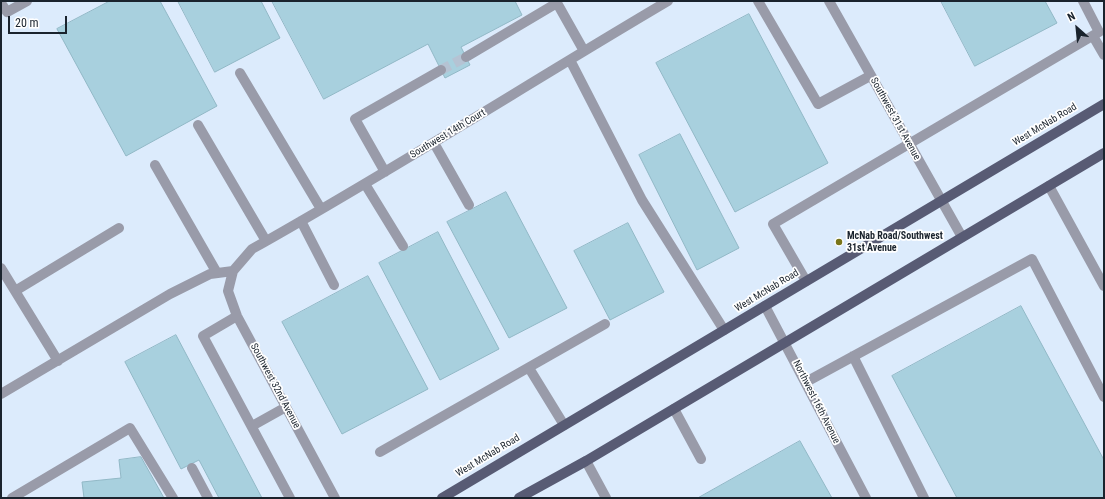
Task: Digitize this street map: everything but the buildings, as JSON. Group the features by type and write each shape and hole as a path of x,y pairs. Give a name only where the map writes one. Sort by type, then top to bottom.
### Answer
{"main road":[{"name":"West McNab Road","path":"442,498 1104,104"},
{"path":"519,498 586,461 1104,153"}],"street":[{"path":"1,3 7,12 27,1"},
{"name":"Southwest 14th Court","path":"232,271 252,249 434,143 668,1"},
{"path":"758,1 818,104 870,76"},
{"name":"Southwest 31st Avenue","path":"829,1 962,238"},
{"path":"806,281 773,224 908,143 1099,32 1083,1"},
{"path":"466,57 556,2 584,51"},
{"path":"1093,36 1104,55"},
{"path":"570,60 642,200 724,330"},
{"path":"385,172 355,119 441,70"},
{"path":"240,73 321,209"},
{"path":"198,125 266,241"},
{"path":"434,143 469,205"},
{"path":"155,165 217,273"},
{"path":"365,184 403,246"},
{"path":"1049,186 1104,286"},
{"path":"301,221 334,285"},
{"path":"15,291 119,228"},
{"path":"806,382 1032,259 1104,397"},
{"path":"1,268 58,361"},
{"path":"1,394 170,294 210,274 232,271"},
{"name":"Southwest 32nd Avenue","path":"232,271 228,291 237,316 335,498"},
{"name":"Northwest 16th Avenue","path":"765,306 786,342 866,498"},
{"path":"237,316 203,336 290,498"},
{"path":"380,452 605,324"},
{"path":"853,356 924,498"},
{"path":"529,368 564,425"},
{"path":"252,426 286,407"},
{"path":"674,409 701,459"},
{"path":"12,498 130,428 173,498"},
{"path":"586,461 606,498"},
{"path":"192,468 208,498"}],"tunnel":[{"path":"441,70 466,57"}],"place":[{"name":"McNab Road/Southwest 31st Avenue","path":"839,242"}]}
